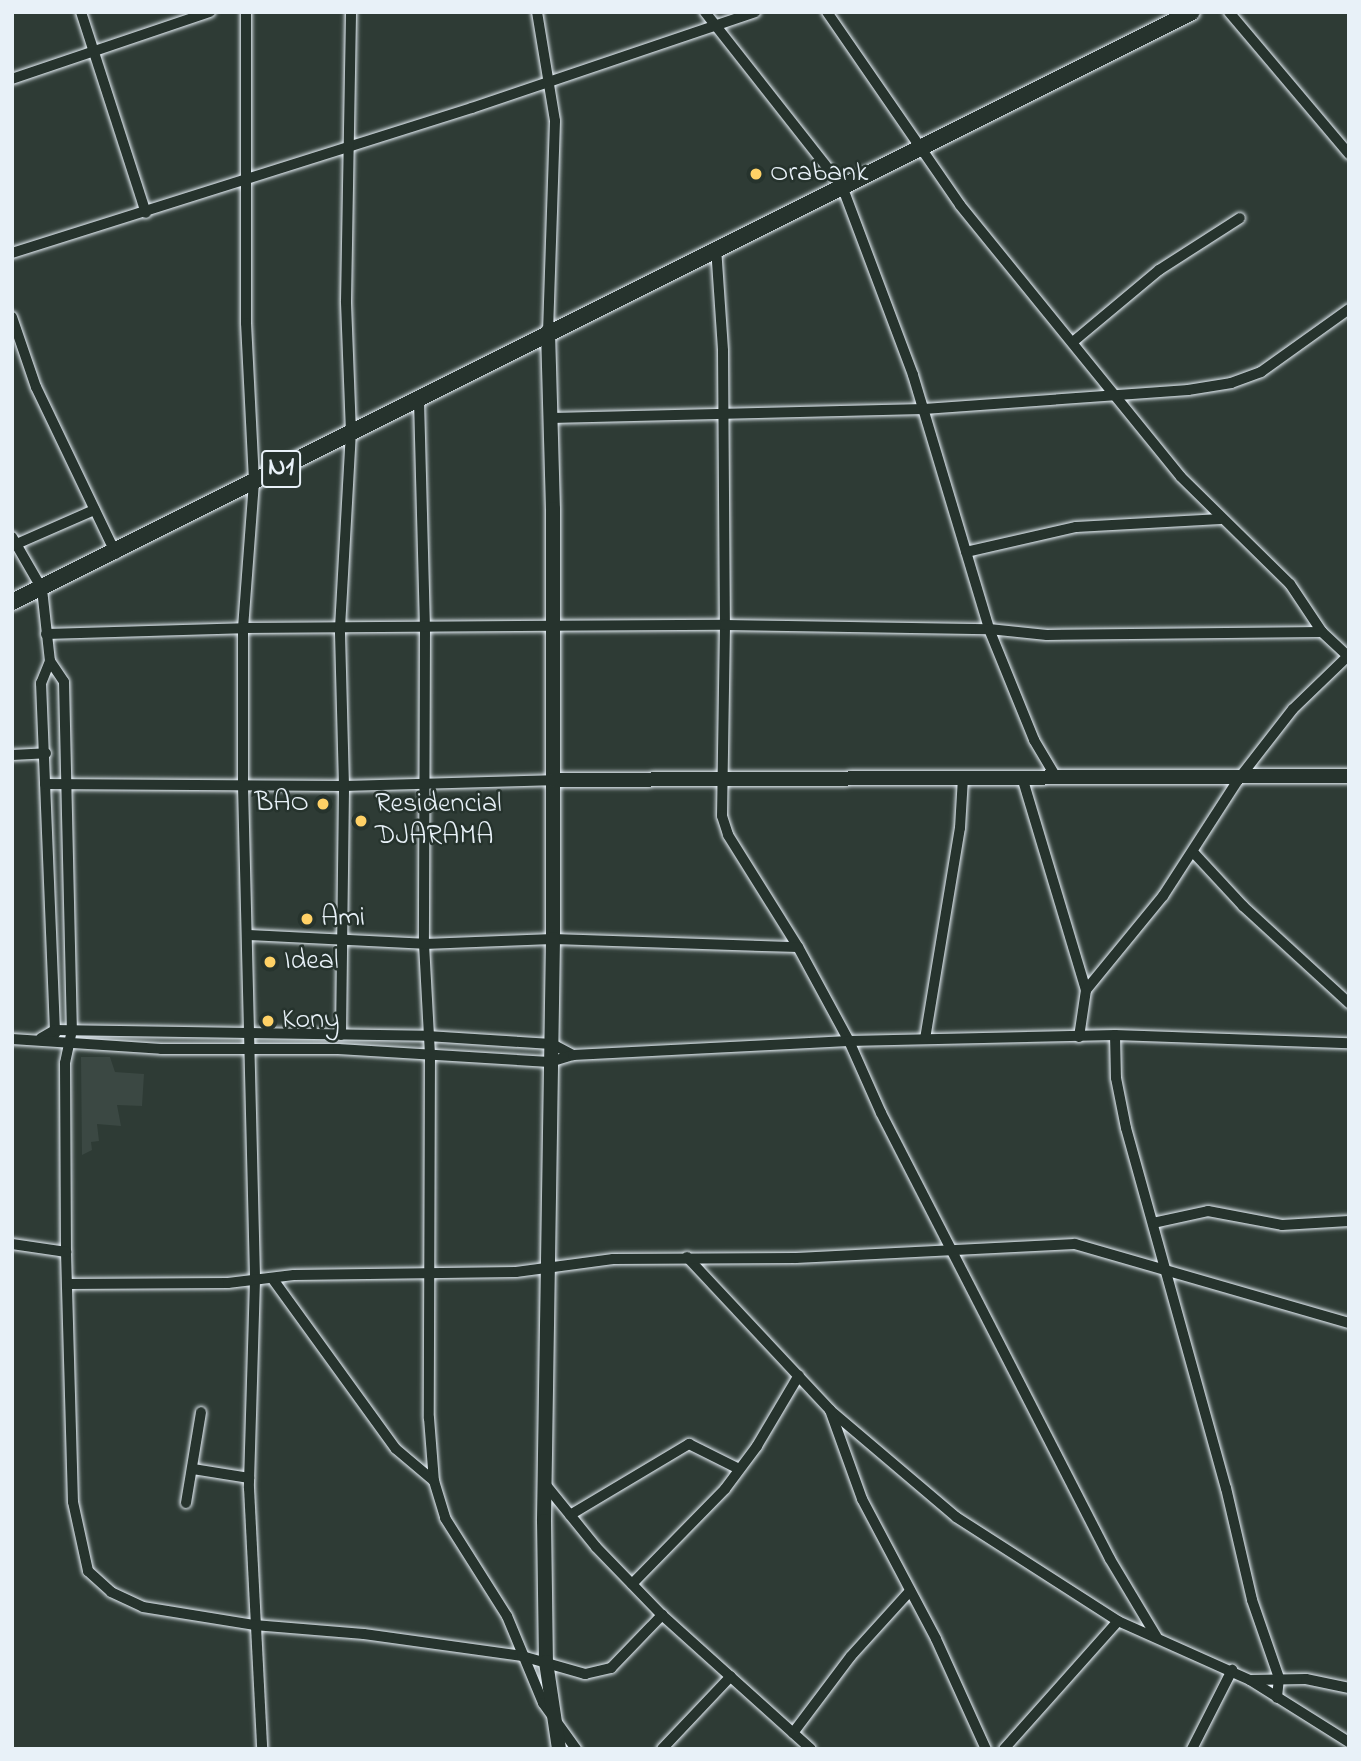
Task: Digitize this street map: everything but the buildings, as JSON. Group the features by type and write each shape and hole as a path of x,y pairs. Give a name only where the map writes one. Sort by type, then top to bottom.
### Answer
{"main road":[{"name":"N1","path":"12,602 116,554 419,400 548,331 1192,12"},
{"path":"548,331 551,418 553,939 545,1484 546,1662 559,1749"},
{"path":"553,780 723,777 1349,776"}],"street":[{"path":"80,12 96,53 146,213"},
{"path":"12,79 96,53 210,12"},
{"path":"246,12 244,182 254,482 243,628 243,786 249,935 255,1280 249,1478 262,1749"},
{"path":"341,1035 344,786 340,628 351,433 346,341 351,12"},
{"path":"537,12 552,82 555,121 548,331"},
{"path":"705,12 842,186 863,233 924,409 989,629 1034,740 1056,777"},
{"path":"12,253 244,182 716,29 755,12"},
{"path":"827,12 919,149 1181,477 1290,584 1322,632 1348,655 1293,709 1240,777 1193,852 1128,943 1086,990"},
{"path":"1229,12 1349,153"},
{"path":"1074,341 1177,257 1240,218"},
{"path":"716,247 725,625 722,816 728,835 798,947 849,1041 881,1113 1110,1559 1156,1636"},
{"path":"551,418 924,409 1188,390 1241,379 1272,365 1349,309"},
{"path":"12,317 36,387 116,554"},
{"path":"419,400 425,628 425,944 427,1035 430,1054 428,1273 434,1481 445,1517 507,1616 522,1656 555,1725 576,1749"},
{"path":"94,510 13,543 42,589 50,662 64,682 72,1030 65,1063 66,1252 73,1502 88,1571 111,1592 143,1607 254,1625 364,1634 522,1656 585,1674 611,1668 662,1615"},
{"path":"966,552 1047,531 1221,519"},
{"path":"46,634 243,628 725,625 989,629 1047,635 1322,632"},
{"path":"50,662 41,683 46,753 55,1044 65,1063"},
{"path":"12,755 46,753"},
{"path":"925,1039 960,828 963,777"},
{"path":"1022,777 1086,990 1079,1037"},
{"path":"45,784 344,786 553,780"},
{"path":"1193,852 1243,906 1349,1003"},
{"path":"249,935 425,944 553,939 798,947"},
{"path":"41,1038 55,1030 427,1035 552,1044 573,1055"},
{"path":"1115,1035 1121,1106 1226,1488 1252,1601 1279,1678 1278,1698"},
{"path":"12,1039 41,1038 55,1044 430,1054 550,1062 573,1055 925,1039 1115,1035 1349,1044"},
{"path":"1153,1223 1208,1211 1282,1225 1349,1221"},
{"path":"12,1244 66,1252"},
{"path":"67,1284 516,1272 549,1265 687,1257 954,1251 1075,1244 1349,1323"},
{"path":"687,1257 830,1410 962,1522 1118,1621 1250,1679 1349,1742"},
{"path":"272,1278 396,1448 434,1481"},
{"path":"632,1584 681,1539 739,1469 799,1375"},
{"path":"830,1410 862,1499 910,1591 986,1749"},
{"path":"186,1503 201,1412"},
{"path":"570,1515 689,1444 739,1469"},
{"path":"193,1469 249,1478"},
{"path":"545,1484 662,1615 811,1749"},
{"path":"793,1733 851,1656 910,1591"},
{"path":"1004,1749 1118,1621"},
{"path":"1192,1749 1232,1670"},
{"path":"662,1749 731,1676"},
{"path":"1250,1679 1279,1678 1349,1688"}],"shaded area":[{"path":"81,1057 110,1057 115,1072 144,1074 142,1106 117,1105 121,1126 97,1124 99,1141 91,1142 92,1150 82,1155"}],"place":[{"name":"Orabank","path":"756,174"},
{"name":"BAO","path":"323,804"},
{"name":"Residencial DJARAMA","path":"361,821"},
{"name":"Ami","path":"307,919"},
{"name":"Ideal","path":"270,962"},
{"name":"Kony","path":"268,1021"}]}
